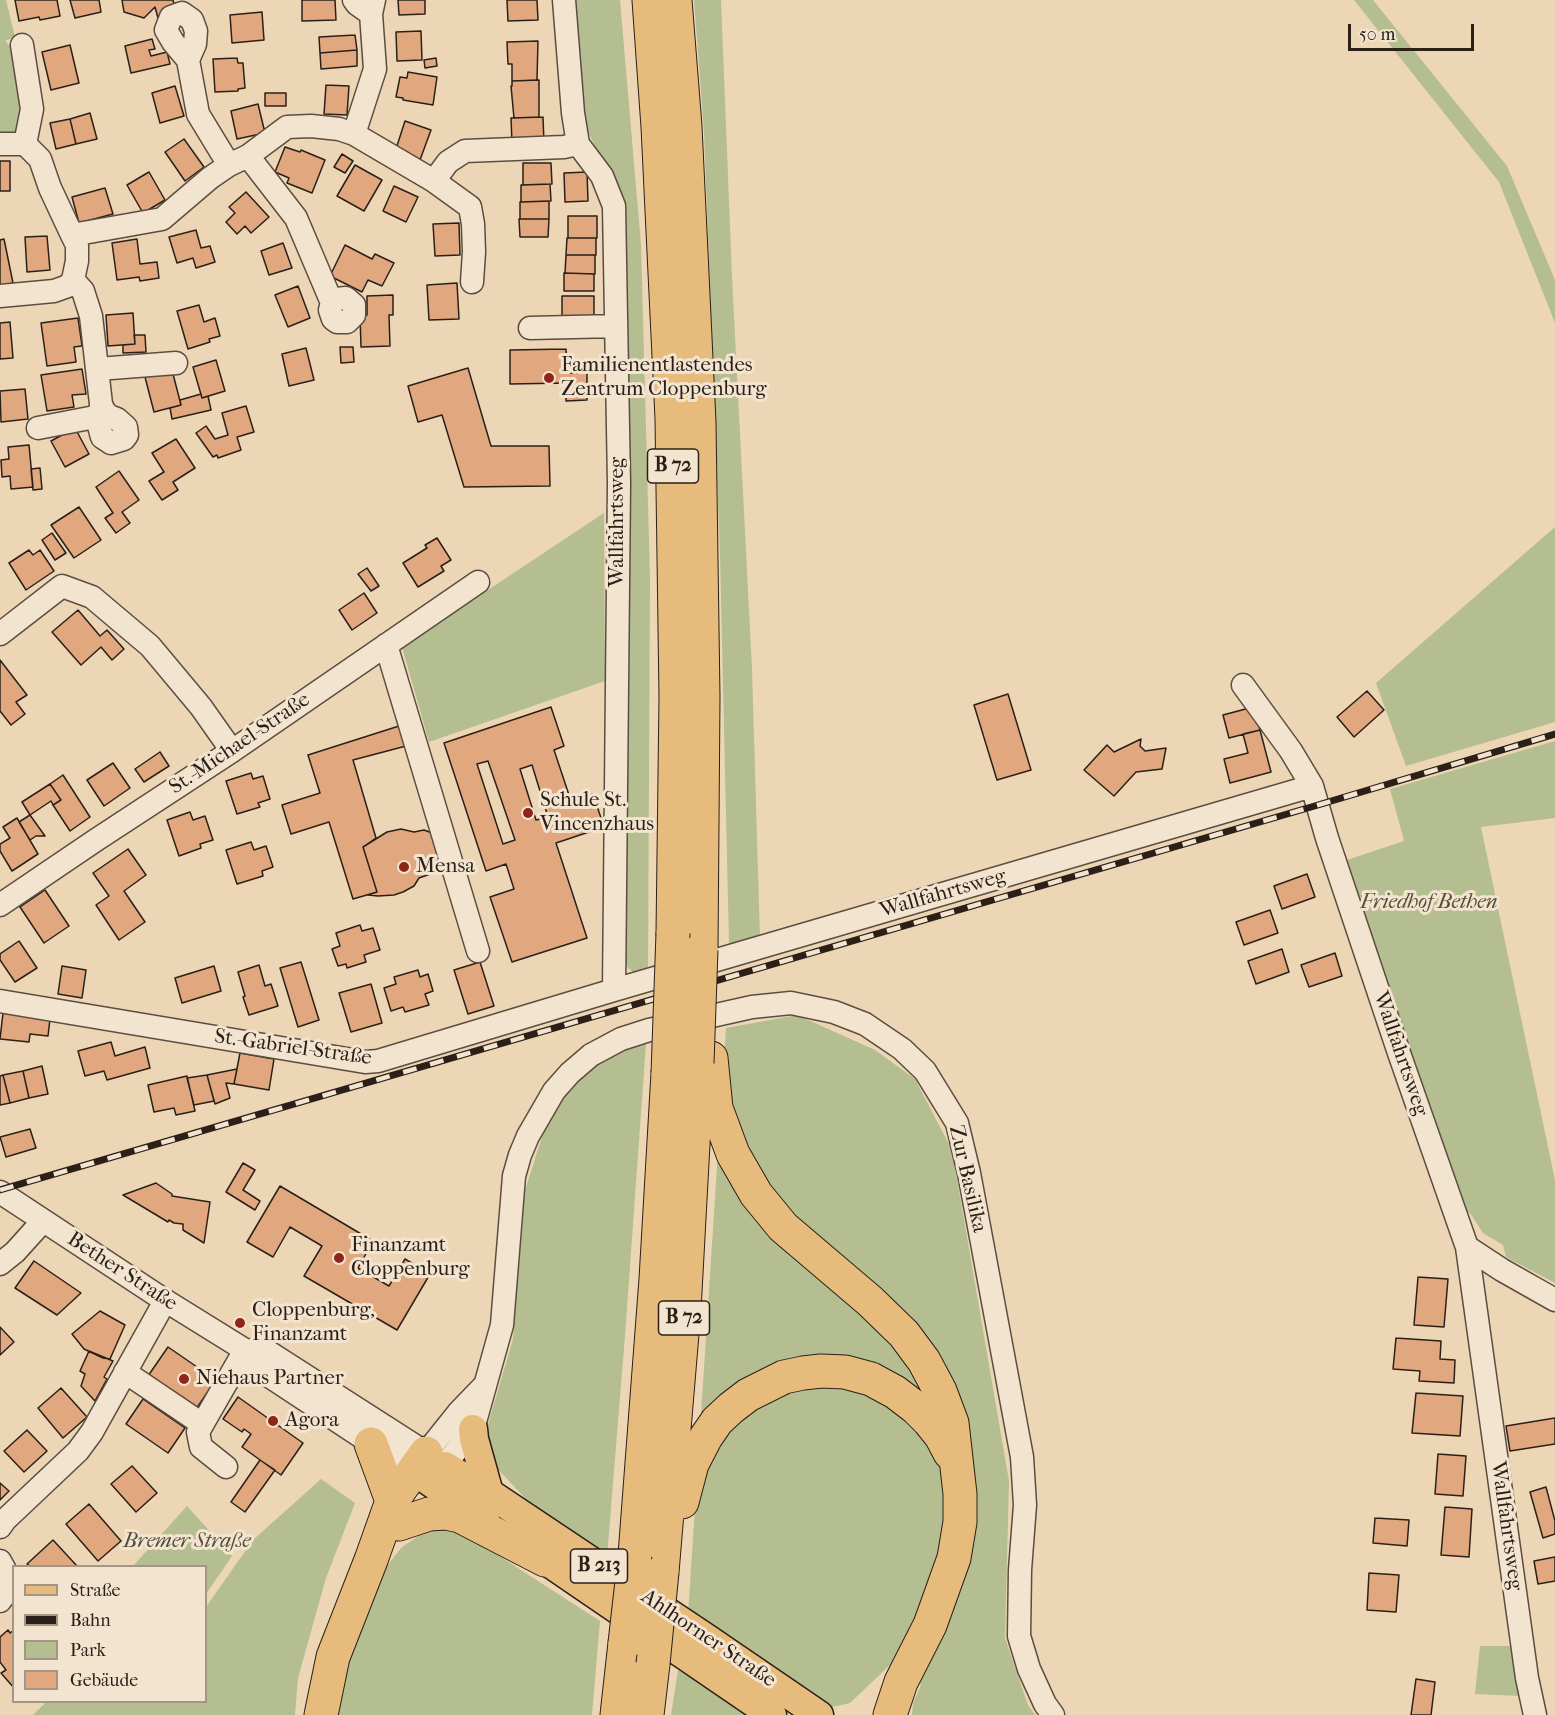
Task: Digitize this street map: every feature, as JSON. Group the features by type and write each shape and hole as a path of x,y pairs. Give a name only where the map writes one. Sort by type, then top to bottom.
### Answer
{"highway":[{"name":"B 72","path":"649,0 658,127 672,419 676,697 692,937"},
{"name":"B 72","path":"647,1715 665,1574 684,1310 692,1065 692,937 703,697 699,422 685,126 675,0"},
{"name":"B 72","path":"692,1065 716,1108 733,1154 756,1194 783,1227 870,1300 904,1334 924,1361 952,1423 958,1468 960,1522 954,1558 930,1625 901,1682 890,1715"},
{"name":"B 72","path":"615,1709 635,1555 656,1279 692,1065"},
{"name":"B 72","path":"665,1574 675,1552 683,1495 692,1464 706,1437 717,1421 731,1408 748,1395 784,1377 821,1371 845,1372 871,1379 895,1392 929,1421 941,1436 958,1468"},
{"path":"371,1444 396,1513"},
{"path":"321,1715 333,1658 371,1560 396,1513 428,1468"},
{"name":"B 213","path":"396,1513 446,1513 460,1516 545,1560"},
{"name":"B 72","path":"868,1715 901,1682"}],"main road":[{"path":"473,1429 489,1493"},
{"name":"Ahlhorner Straße","path":"428,1468 489,1493 819,1715"},
{"name":"Ahlhorner Straße","path":"428,1468 545,1560 772,1715"}],"street":[{"name":"Wallfahrtsweg","path":"564,0 573,113 578,144 602,176 614,206 620,483 614,990 1312,786 1347,897 1467,1247 1527,1678 1535,1715"},
{"path":"354,134 375,69 366,5"},
{"path":"22,45 32,109 25,144"},
{"path":"188,60 198,114 238,161 296,218 332,303"},
{"path":"72,235 162,219 210,178 287,127 311,126 339,129 354,134 434,181 470,207 474,252 472,282"},
{"path":"0,144 25,144 40,159 50,188 77,245 73,280 68,286 54,291 0,296"},
{"path":"434,181 448,162 465,151 564,147 578,144"},
{"path":"38,428 101,410 91,316 82,291 73,280"},
{"path":"530,328 616,326"},
{"path":"98,369 176,363"},
{"name":"St.-Michael-Straße","path":"0,904 231,751 478,582"},
{"path":"0,634 62,586 92,597 150,646 201,707 231,751"},
{"path":"386,645 478,951"},
{"path":"1243,685 1291,751 1312,786"},
{"name":"St.-Gabriel-Straße","path":"0,1001 365,1062 378,1061 614,990"},
{"name":"Zur Basilika","path":"428,1468 473,1429 502,1325 514,1176 520,1155 536,1121 554,1091 570,1072 591,1055 621,1039 649,1030 752,1007 791,1003 834,1012 865,1024 902,1049 925,1071 957,1123 969,1173 1022,1457 1026,1504 1020,1570 1019,1636 1029,1669 1045,1704 1053,1715"},
{"name":"Bether Straße","path":"0,1192 165,1301 245,1350 257,1368 371,1444 428,1468"},
{"path":"0,1264 15,1252 43,1221"},
{"path":"1467,1247 1555,1300"},
{"path":"0,1527 4,1520 78,1451 92,1432 165,1301"},
{"path":"226,1467 201,1447 198,1432 245,1350"},
{"name":"Bether Straße","path":"245,1350 267,1351 428,1468"},
{"path":"125,1372 202,1424"},
{"name":"Zur Basilika","path":"428,1468 458,1413 485,1385"},
{"path":"0,1561 6,1572 7,1590"}],"green space":[{"path":"0,0 6,0 15,37 5,41 19,55 26,110 21,134 0,135"},
{"path":"572,0 620,0 641,245 650,578 648,971 636,975 624,964 618,192 584,124"},
{"path":"694,0 721,0 732,277 752,669 760,939 729,944 720,555 704,132"},
{"path":"1354,0 1373,0 1507,166 1555,280 1555,323 1499,182"},
{"path":"604,513 605,681 429,742 402,647"},
{"path":"1555,527 1555,722 1406,766 1376,683"},
{"name":"Friedhof Bethen","path":"1555,741 1555,818 1481,827 1555,1180 1555,1283 1506,1257 1503,1245 1483,1233 1470,1213 1463,1211 1344,861 1404,841 1390,789"},
{"path":"797,1015 875,1050 915,1079 952,1150 1009,1481 1005,1638 1028,1705 1035,1715 912,1715 913,1703 921,1685 891,1664 850,1703 828,1708 688,1615 726,1028"},
{"path":"646,1044 607,1557 525,1498 493,1464 487,1428 513,1339 521,1203 547,1121 580,1076 616,1052"},
{"path":"321,1479 355,1503 326,1578 298,1678 295,1715 33,1715 45,1703 207,1703 207,1606 253,1540"},
{"name":"Bremer Straße","path":"187,1506 232,1556 207,1593 207,1565 134,1565"},
{"path":"429,1529 459,1530 600,1621 592,1715 332,1715 342,1663 377,1578 402,1547"},
{"path":"1480,1646 1515,1646 1521,1696 1475,1694"},
{"path":"678,1670 701,1683 750,1715 671,1715"}],"building":[{"path":"15,0 57,0 60,16 19,21"},
{"path":"70,0 99,0 101,12 75,18"},
{"path":"122,0 173,0 175,7 165,16 158,18 155,7 144,18 124,12"},
{"path":"302,0 335,0 336,20 302,21"},
{"path":"398,0 425,0 425,14 399,15"},
{"path":"507,0 537,0 538,20 508,21"},
{"path":"262,12 264,40 232,43 230,15"},
{"path":"421,31 422,60 397,61 396,32"},
{"path":"355,35 357,50 320,53 319,37"},
{"path":"152,39 155,49 149,50 151,56 167,52 170,64 131,73 125,46"},
{"path":"538,41 537,80 512,81 512,64 508,64 507,42"},
{"path":"70,45 79,83 51,90 42,52"},
{"path":"357,50 357,66 321,69 320,53"},
{"path":"237,58 238,63 243,63 245,88 238,89 238,91 215,92 213,59"},
{"path":"436,58 437,66 425,68 424,60"},
{"path":"408,72 437,77 433,105 396,97 400,77 407,78"},
{"path":"539,80 539,117 514,118 512,81"},
{"path":"326,85 349,86 347,115 324,114"},
{"path":"175,86 184,116 160,123 152,93"},
{"path":"265,93 286,93 286,106 265,106"},
{"path":"258,104 265,133 237,139 231,111"},
{"path":"90,113 97,139 76,144 70,119"},
{"path":"543,117 544,143 512,144 511,118"},
{"path":"70,119 76,144 56,149 50,123"},
{"path":"405,121 431,130 420,160 395,152"},
{"path":"184,139 204,167 185,181 165,152"},
{"path":"285,147 300,152 301,150 325,160 312,193 287,183 289,178 275,172"},
{"path":"342,154 353,161 345,173 334,167"},
{"path":"0,161 10,161 10,191 0,191"},
{"path":"523,163 551,163 552,184 523,185"},
{"path":"355,165 382,180 364,211 337,196"},
{"path":"149,172 165,200 143,213 127,185"},
{"path":"587,172 588,201 565,202 564,173"},
{"path":"550,184 551,201 521,202 521,185"},
{"path":"394,186 418,197 406,222 383,211"},
{"path":"105,188 113,214 79,223 72,197"},
{"path":"246,192 269,217 251,233 245,226 237,234 226,222 235,213 229,207"},
{"path":"549,201 549,219 520,219 520,202"},
{"path":"568,216 597,216 597,238 568,238"},
{"path":"519,219 549,219 548,237 520,237"},
{"path":"459,223 460,255 435,256 433,224"},
{"path":"196,230 201,248 210,246 215,262 196,268 193,258 177,263 169,237"},
{"path":"47,236 50,270 27,272 25,237"},
{"path":"567,238 596,238 596,255 566,255"},
{"path":"4,239 13,283 0,286 0,240"},
{"path":"137,239 140,264 157,262 159,278 140,281 139,277 117,280 112,243"},
{"path":"283,243 292,268 269,275 261,251"},
{"path":"345,245 372,259 375,254 394,263 382,286 368,280 362,292 330,276"},
{"path":"566,255 595,255 595,274 565,273"},
{"path":"564,273 594,274 594,291 564,291"},
{"path":"457,283 459,319 429,320 427,285"},
{"path":"298,286 310,318 288,327 275,295"},
{"path":"393,295 393,315 389,315 390,346 361,347 360,315 367,315 367,296"},
{"path":"562,296 594,296 594,318 562,319"},
{"path":"199,305 204,322 215,318 220,336 188,349 177,311"},
{"path":"133,313 135,344 108,346 106,315"},
{"path":"78,318 82,346 74,347 76,362 47,366 41,323"},
{"path":"10,322 13,358 0,359 0,323"},
{"path":"134,335 145,335 146,352 123,353 123,345 135,344"},
{"path":"340,347 353,347 354,362 341,363"},
{"path":"306,348 314,380 289,386 282,354"},
{"name":"Familienentlastendes Zentrum Cloppenburg","path":"566,349 567,373 587,373 587,400 566,401 566,383 510,384 510,350"},
{"path":"216,360 225,391 202,398 193,367"},
{"path":"468,368 491,446 549,446 550,486 464,487 442,415 418,422 408,386"},
{"path":"82,369 86,394 72,395 74,407 47,411 41,375"},
{"path":"172,370 181,405 154,412 145,377"},
{"path":"25,389 28,419 1,422 0,391"},
{"path":"201,394 202,398 208,396 211,410 172,419 170,408 181,405 180,400"},
{"path":"246,406 254,432 237,437 241,450 218,458 217,455 213,457 196,433 206,426 215,439 228,435 222,413"},
{"path":"75,428 89,454 65,467 51,441"},
{"path":"176,439 195,468 173,482 178,490 162,500 149,481 164,472 152,453"},
{"path":"29,445 33,487 11,489 10,476 2,477 1,460 9,459 8,447"},
{"path":"40,468 42,489 33,490 31,469"},
{"path":"119,471 139,500 122,512 130,523 116,533 105,518 113,513 96,487"},
{"path":"79,507 101,540 74,558 51,525"},
{"path":"52,533 66,553 55,560 42,540"},
{"path":"437,538 451,560 441,566 444,571 418,587 403,563 427,548 425,545"},
{"path":"29,550 33,555 40,550 54,571 26,590 9,563"},
{"path":"367,568 379,586 371,591 358,574"},
{"path":"364,593 377,613 352,630 339,610"},
{"path":"78,610 100,636 107,630 124,649 112,660 101,647 81,665 52,632"},
{"path":"0,660 27,695 16,702 25,714 11,725 0,711"},
{"path":"1367,691 1384,710 1354,737 1337,717"},
{"path":"1008,694 1031,770 997,780 974,705"},
{"path":"551,707 564,746 554,750 571,801 593,794 604,827 556,843 587,938 512,962 490,897 514,889 506,864 486,871 444,743","holes":["488,761 515,840 503,844 477,764","532,765 548,817 536,820 520,769"]},
{"path":"1253,707 1260,730 1229,738 1223,715"},
{"path":"399,726 406,746 353,760 376,838 363,847 377,892 353,899 329,822 291,834 282,805 320,793 308,755"},
{"path":"1260,730 1271,772 1230,783 1224,759 1248,753 1243,734"},
{"path":"1141,739 1140,746 1145,751 1166,748 1162,769 1136,772 1114,796 1084,770 1107,745 1114,752"},
{"path":"160,752 169,766 144,782 135,769"},
{"path":"113,763 130,788 104,806 87,780"},
{"path":"251,773 253,779 263,776 270,799 258,803 260,807 237,814 226,781"},
{"path":"63,775 90,817 70,831 53,805 61,800 50,784"},
{"path":"50,784 61,800 53,805 51,801 30,815 22,802"},
{"path":"190,812 193,820 205,816 213,840 200,844 201,848 179,856 167,820"},
{"path":"30,815 45,836 36,836 30,840 19,822"},
{"path":"17,818 38,854 12,871 0,851 0,844 10,838 3,827"},
{"name":"Mensa","path":"401,829 414,832 424,830 440,836 442,862 433,873 419,878 414,886 403,892 394,895 368,895 377,892 363,847 387,832"},
{"path":"251,842 254,850 266,846 273,867 262,871 263,876 237,884 226,850"},
{"path":"128,849 146,875 124,891 145,922 119,940 96,905 109,896 93,873"},
{"path":"1307,874 1315,897 1282,909 1274,886"},
{"path":"45,890 69,926 44,943 20,907"},
{"path":"1270,910 1278,933 1244,945 1236,922"},
{"path":"360,925 362,931 373,928 380,950 364,955 366,962 347,968 346,964 338,966 332,949 340,946 336,933"},
{"path":"19,941 37,968 15,982 0,960 0,954"},
{"path":"1282,949 1289,972 1256,984 1248,961"},
{"path":"1335,953 1342,976 1309,987 1301,965"},
{"path":"301,962 319,1020 298,1027 280,968"},
{"path":"480,962 494,1006 468,1014 454,970"},
{"path":"259,965 265,986 271,984 278,1006 249,1015 238,972"},
{"path":"62,966 86,970 82,998 58,994"},
{"path":"214,966 221,991 182,1003 175,978"},
{"path":"418,970 420,977 428,974 433,991 425,994 429,1005 405,1012 403,1007 391,1011 384,988 396,984 394,977"},
{"path":"371,984 382,1023 351,1032 339,993"},
{"path":"3,1013 50,1019 48,1036 30,1034 29,1042 0,1039"},
{"path":"111,1042 115,1056 145,1047 150,1068 107,1080 104,1071 85,1076 78,1051"},
{"path":"240,1053 274,1059 269,1090 234,1084"},
{"path":"42,1066 48,1094 29,1098 23,1071"},
{"path":"237,1069 234,1084 226,1083 230,1098 215,1104 207,1075"},
{"path":"23,1071 29,1098 10,1103 3,1075"},
{"path":"3,1075 10,1103 0,1105 0,1076"},
{"path":"207,1075 214,1101 194,1105 187,1078"},
{"path":"187,1076 195,1111 176,1115 174,1108 154,1112 148,1085"},
{"path":"30,1129 36,1148 6,1157 0,1137"},
{"path":"243,1163 255,1170 243,1190 260,1201 255,1210 226,1192"},
{"path":"156,1183 172,1196 210,1202 204,1243 183,1230 183,1224 169,1220 168,1222 123,1195"},
{"name":"Finanzamt Cloppenburg","path":"280,1186 373,1241 358,1268 389,1286 405,1259 430,1274 397,1330 304,1276 322,1246 290,1227 273,1257 247,1242"},
{"path":"34,1261 81,1293 57,1315 15,1288"},
{"path":"1418,1277 1448,1279 1444,1327 1414,1325"},
{"path":"100,1311 125,1325 110,1359 84,1349 72,1334"},
{"path":"0,1327 14,1342 0,1355"},
{"path":"1396,1338 1441,1341 1440,1359 1455,1360 1454,1383 1419,1381 1420,1371 1393,1369"},
{"path":"168,1347 216,1380 196,1409 148,1376"},
{"path":"89,1351 113,1361 104,1377 107,1379 95,1401 81,1386 85,1374 80,1371"},
{"path":"61,1388 87,1417 63,1438 38,1408"},
{"path":"1416,1393 1463,1396 1460,1436 1412,1433"},
{"path":"238,1397 303,1443 281,1475 242,1447 251,1434 244,1429 242,1432 223,1419"},
{"path":"143,1399 185,1428 168,1453 126,1424"},
{"path":"1555,1418 1555,1444 1510,1451 1506,1426"},
{"path":"27,1430 47,1451 24,1472 4,1451"},
{"path":"1438,1454 1466,1456 1463,1496 1435,1494"},
{"path":"260,1460 275,1470 245,1512 231,1502"},
{"path":"132,1466 157,1493 136,1512 111,1484"},
{"path":"0,1483 9,1491 0,1500"},
{"path":"1546,1487 1555,1521 1555,1534 1543,1538 1530,1492"},
{"path":"89,1504 121,1541 98,1561 66,1524"},
{"path":"1445,1507 1472,1509 1469,1557 1441,1555"},
{"path":"1375,1518 1409,1520 1407,1546 1373,1543"},
{"path":"53,1540 76,1565 28,1565 27,1564"},
{"path":"1555,1557 1555,1581 1538,1584 1534,1561"},
{"path":"1369,1573 1399,1575 1396,1612 1367,1610"},
{"path":"8,1630 10,1633 12,1632 12,1686 1,1673 6,1670 0,1662 0,1637"},
{"path":"1416,1679 1435,1682 1431,1715 1411,1715"}],"railway":[{"path":"0,1190 1555,734"}],"place":[{"name":"Familienentlastendes Zentrum Cloppenburg","path":"549,378"},
{"name":"Schule St. Vincenzhaus","path":"528,813"},
{"name":"Mensa","path":"404,867"},
{"name":"Finanzamt Cloppenburg","path":"339,1258"},
{"name":"Cloppenburg, Finanzamt","path":"240,1323"},
{"name":"Niehaus Partner","path":"184,1379"},
{"name":"Agora","path":"273,1421"}]}
